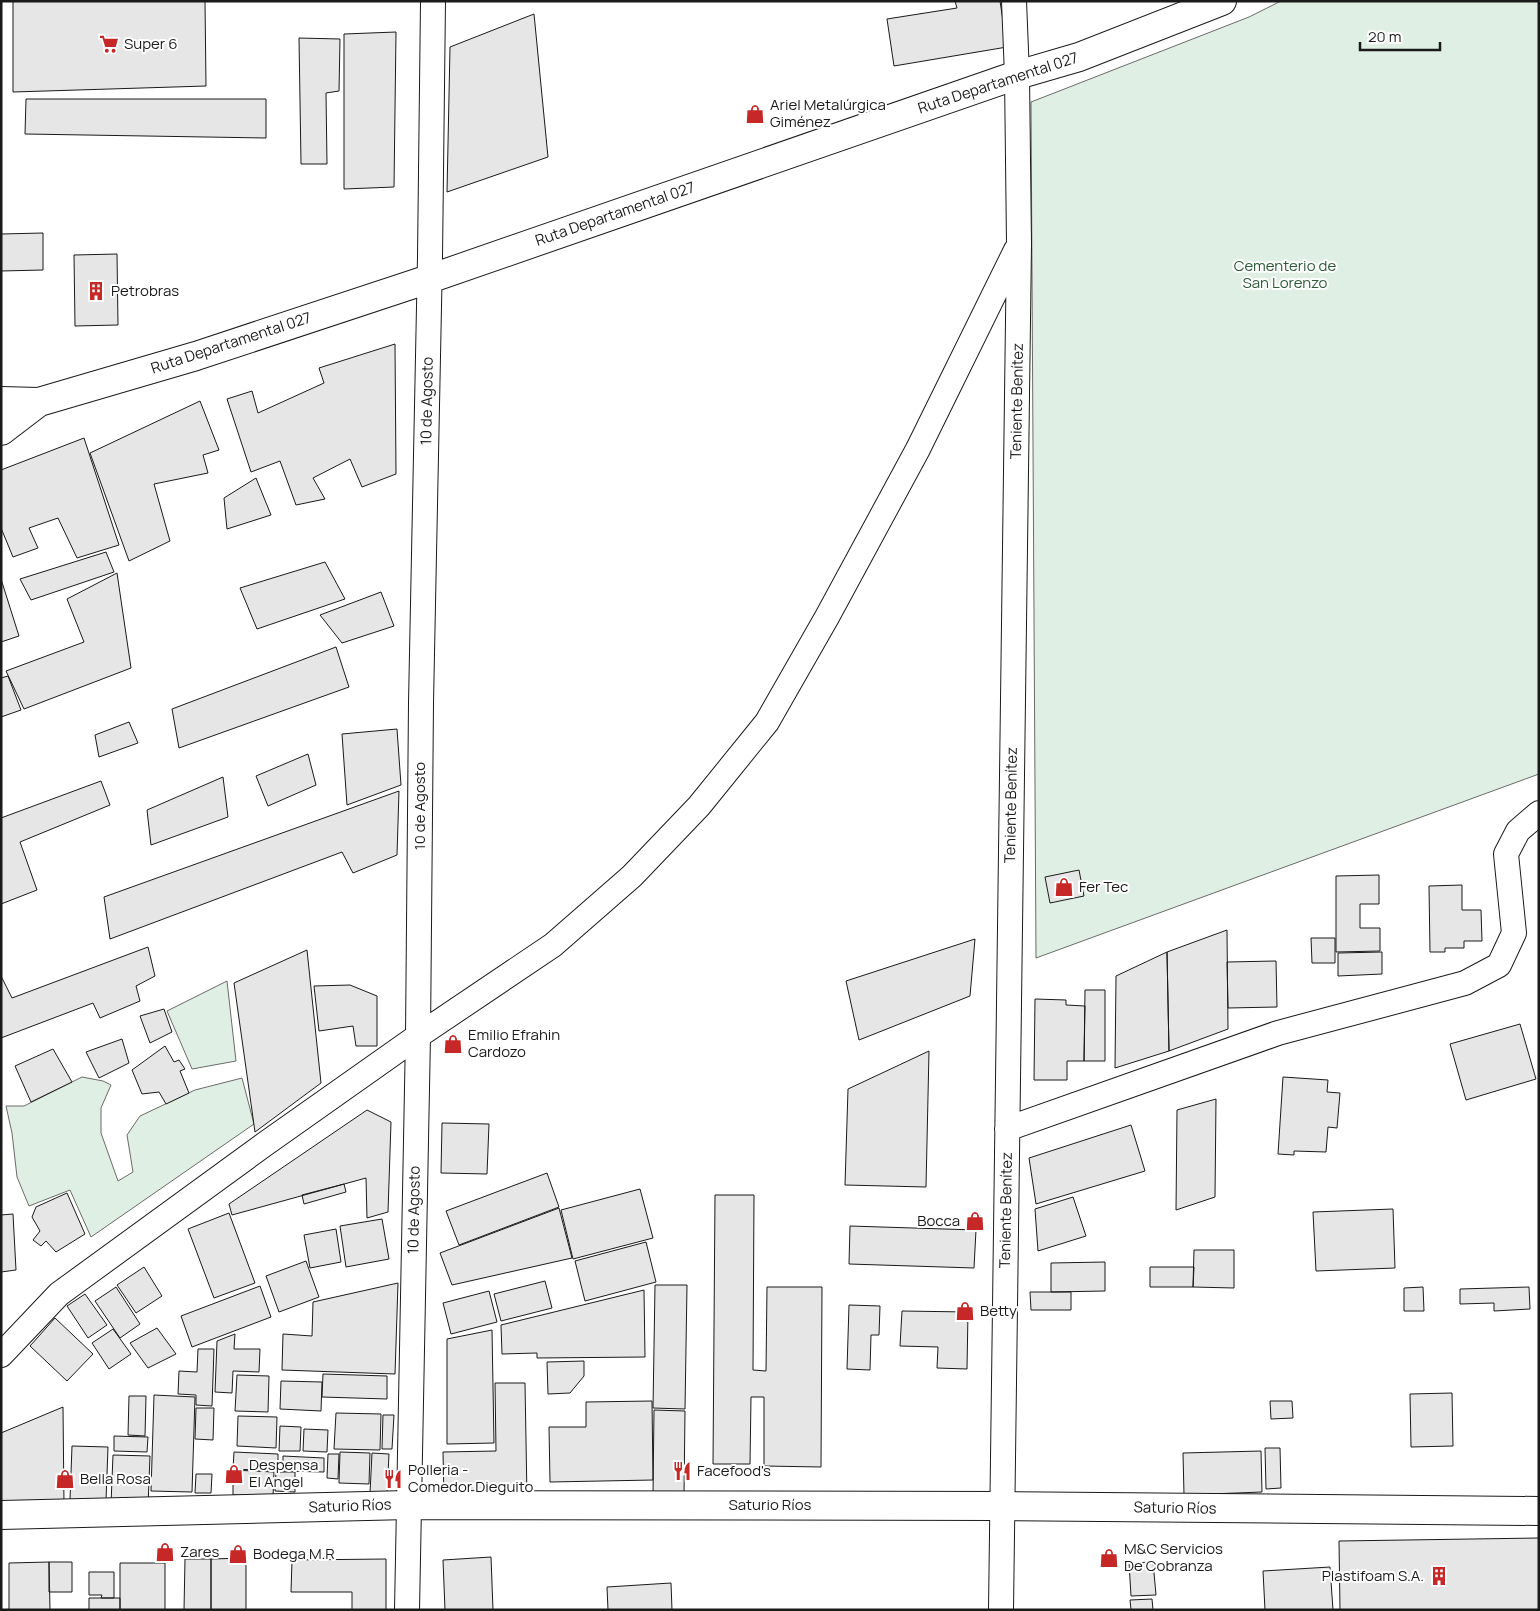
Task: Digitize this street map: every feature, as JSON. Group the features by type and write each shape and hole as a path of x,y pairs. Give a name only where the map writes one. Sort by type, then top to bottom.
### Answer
{"main road":[{"name":"Ruta Departamental 027","path":"1,401 40,402 196,356 429,279 1017,75 1079,57 1222,1"},
{"path":"1,431 40,402"},
{"name":"Saturio Ríos","path":"1,1516 408,1505 1002,1506 1539,1511"}],"street":[{"name":"10 de Agosto","path":"407,1610 418,1036 420,703 433,1"},
{"name":"Teniente Benítez","path":"1001,1610 1019,244 1014,1"},
{"path":"1,1356 58,1294 418,1036 553,945 632,876 699,806 767,722 827,617 918,449 1019,244"},
{"path":"1007,1129 1278,1033 1466,983 1499,965 1514,932 1506,854 1518,831 1539,813"}],"green space":[{"name":"Cementerio de San Lorenzo","path":"1281,1 1539,1 1539,774 1036,958 1031,102 1249,17"},
{"path":"227,981 236,1061 192,1069 167,1011"},
{"path":"82,1077 103,1081 111,1085 101,1108 101,1133 118,1181 133,1172 127,1135 140,1116 195,1090 242,1078 254,1124 91,1237 70,1190 29,1206 17,1177 12,1133 6,1106 24,1106"}],"building":[{"name":"Super 6","path":"13,1 205,1 206,86 13,92"},
{"path":"955,1 1000,1 1007,47 894,66 887,19 957,8"},
{"path":"534,14 548,157 447,192 450,47"},
{"path":"396,32 394,187 344,189 344,34"},
{"path":"299,38 340,39 339,91 326,93 327,164 301,164"},
{"path":"26,99 266,99 266,138 25,134"},
{"path":"43,233 43,270 1,271 1,234"},
{"name":"Petrobras","path":"117,254 118,325 75,326 74,255"},
{"path":"395,344 396,474 362,487 350,459 313,478 325,499 296,505 280,461 251,472 227,399 252,391 258,413 324,383 319,368"},
{"path":"200,401 219,450 203,455 208,473 154,484 170,541 129,561 90,453"},
{"path":"84,438 119,545 77,558 58,518 29,528 38,548 13,557 1,528 1,470"},
{"path":"256,478 271,515 227,529 224,498"},
{"path":"106,552 114,572 31,600 20,579"},
{"path":"325,562 345,599 257,629 240,588"},
{"path":"117,573 131,668 24,709 6,671 84,642 67,599"},
{"path":"1,579 19,636 1,642"},
{"path":"381,592 394,626 342,643 320,615"},
{"path":"336,647 349,687 179,748 172,709"},
{"path":"8,676 21,710 1,717 1,678"},
{"path":"129,722 138,743 99,757 95,735"},
{"path":"397,729 401,785 347,805 342,734"},
{"path":"308,754 316,785 268,806 256,776"},
{"path":"223,777 228,817 151,845 147,810"},
{"path":"101,781 110,805 20,842 37,890 1,904 1,818"},
{"path":"399,791 397,855 353,873 342,852 110,939 104,897"},
{"name":"Fer Tec","path":"1079,870 1084,896 1050,903 1045,877"},
{"path":"1379,875 1379,904 1360,904 1360,928 1380,928 1380,951 1336,952 1336,876"},
{"path":"1462,885 1462,910 1481,910 1482,941 1464,941 1464,948 1445,948 1445,952 1430,952 1429,886"},
{"path":"1227,930 1228,1029 1169,1051 1167,952"},
{"path":"1311,938 1335,938 1335,963 1312,963"},
{"path":"975,939 970,996 859,1040 846,981"},
{"path":"148,947 155,976 136,986 140,1001 100,1018 93,1003 1,1038 1,976 12,998"},
{"path":"307,950 321,1083 255,1132 234,983"},
{"path":"1167,952 1169,1051 1115,1068 1116,976"},
{"path":"1382,952 1382,974 1338,976 1338,953"},
{"path":"1276,961 1277,1007 1228,1008 1227,962"},
{"path":"350,985 377,996 377,1046 356,1046 353,1026 319,1031 314,986"},
{"path":"1085,990 1105,990 1105,1061 1084,1061"},
{"path":"1035,999 1066,1000 1066,1005 1085,1006 1084,1061 1067,1061 1067,1080 1034,1080"},
{"path":"164,1009 172,1032 150,1043 140,1016"},
{"path":"1520,1024 1536,1079 1466,1100 1450,1044"},
{"path":"122,1039 129,1063 99,1078 86,1052"},
{"path":"165,1046 174,1062 179,1060 185,1069 180,1071 189,1093 166,1104 159,1092 142,1094 132,1070"},
{"path":"53,1049 72,1082 31,1102 15,1066"},
{"path":"929,1051 926,1187 845,1185 848,1089"},
{"path":"1283,1077 1328,1080 1327,1092 1340,1093 1337,1128 1328,1127 1326,1152 1294,1151 1294,1155 1278,1154"},
{"path":"1216,1099 1215,1197 1176,1210 1177,1110"},
{"path":"367,1110 391,1122 388,1212 367,1218 366,1178 232,1215 229,1204"},
{"path":"442,1123 489,1124 487,1174 441,1173"},
{"path":"1131,1125 1145,1171 1036,1204 1029,1158"},
{"path":"547,1173 559,1207 459,1245 446,1211"},
{"path":"344,1184 346,1192 304,1204 302,1195"},
{"path":"640,1189 653,1238 573,1259 561,1210"},
{"path":"67,1193 85,1234 56,1252 46,1241 41,1246 33,1240 40,1231 32,1217 36,1207"},
{"path":"715,1195 754,1195 753,1370 766,1371 767,1287 822,1287 821,1467 764,1466 764,1397 751,1397 750,1464 713,1464"},
{"path":"1073,1197 1086,1236 1038,1251 1035,1209"},
{"path":"559,1208 572,1258 452,1285 440,1253"},
{"path":"1393,1209 1395,1268 1316,1271 1313,1212"},
{"path":"229,1213 255,1283 214,1298 188,1229"},
{"path":"13,1214 16,1270 1,1272 1,1215"},
{"path":"382,1219 389,1259 346,1267 340,1226"},
{"path":"850,1226 976,1230 974,1268 849,1264"},
{"path":"336,1229 341,1262 310,1268 304,1235"},
{"path":"646,1242 656,1282 585,1301 575,1261"},
{"path":"1194,1250 1234,1250 1234,1288 1193,1287"},
{"path":"306,1261 319,1297 279,1312 266,1276"},
{"path":"1105,1262 1105,1291 1051,1292 1051,1263"},
{"path":"144,1267 162,1296 136,1313 117,1285"},
{"path":"1150,1267 1194,1267 1193,1287 1150,1287"},
{"path":"545,1281 552,1308 501,1321 494,1294"},
{"path":"398,1283 395,1374 282,1370 283,1334 312,1336 313,1302"},
{"path":"655,1285 687,1285 685,1409 653,1408"},
{"path":"260,1286 271,1317 192,1347 181,1316"},
{"path":"116,1287 140,1324 120,1338 95,1301"},
{"path":"1423,1287 1424,1311 1404,1311 1404,1288"},
{"path":"1529,1287 1530,1309 1494,1311 1494,1303 1460,1304 1460,1289"},
{"path":"644,1290 645,1357 537,1358 537,1353 502,1354 501,1325"},
{"path":"489,1291 497,1322 451,1334 443,1303"},
{"path":"1030,1292 1071,1292 1071,1310 1031,1310"},
{"path":"85,1294 107,1325 88,1338 67,1306"},
{"path":"849,1305 880,1306 879,1335 871,1335 870,1370 847,1369"},
{"path":"902,1311 968,1312 967,1369 937,1368 938,1347 900,1346"},
{"path":"55,1318 93,1354 67,1381 30,1346"},
{"path":"157,1328 176,1354 148,1368 130,1343"},
{"path":"113,1329 131,1354 109,1369 92,1343"},
{"path":"492,1330 494,1443 447,1444 447,1339"},
{"path":"235,1334 234,1349 260,1349 259,1372 233,1371 232,1393 215,1392 217,1341"},
{"path":"198,1349 214,1349 212,1406 196,1405 196,1395 178,1394 179,1371 197,1372"},
{"path":"584,1361 584,1376 570,1393 548,1394 547,1362"},
{"path":"323,1374 387,1376 387,1399 322,1397"},
{"path":"237,1375 269,1376 268,1412 235,1411"},
{"path":"281,1381 322,1382 321,1411 280,1409"},
{"path":"495,1383 525,1383 527,1498 444,1499 443,1452 496,1451"},
{"path":"1452,1393 1453,1446 1411,1447 1410,1394"},
{"path":"154,1395 195,1397 192,1492 151,1491"},
{"path":"129,1396 146,1396 145,1436 128,1435"},
{"path":"652,1401 653,1480 550,1482 549,1427 586,1427 586,1402"},
{"path":"1270,1401 1292,1401 1293,1418 1271,1419"},
{"path":"63,1407 64,1505 1,1506 1,1433"},
{"path":"196,1408 214,1408 213,1440 195,1439"},
{"path":"654,1410 685,1411 684,1495 653,1494"},
{"path":"336,1413 381,1414 380,1450 334,1449"},
{"path":"383,1415 394,1415 392,1449 382,1449"},
{"path":"238,1416 277,1417 276,1448 237,1446"},
{"path":"280,1426 301,1427 300,1451 279,1451"},
{"path":"304,1429 328,1430 327,1452 303,1451"},
{"path":"114,1436 148,1437 147,1452 114,1451"},
{"path":"72,1446 108,1447 106,1501 70,1500"},
{"path":"1265,1448 1280,1448 1281,1488 1266,1489"},
{"path":"1261,1451 1262,1492 1184,1495 1183,1453"},
{"path":"234,1452 278,1454 278,1471 233,1469"},
{"path":"340,1452 370,1453 369,1484 339,1483"},
{"path":"372,1453 389,1454 387,1494 370,1493"},
{"path":"328,1454 339,1454 338,1479 327,1478"},
{"path":"113,1455 150,1456 148,1506 111,1504"},
{"path":"283,1456 324,1458 324,1472 283,1471"},
{"path":"233,1470 274,1472 273,1497 233,1495"},
{"path":"276,1472 295,1472 295,1492 275,1491"},
{"path":"196,1474 212,1474 211,1493 195,1493"},
{"name":"Plastifoam S.A.","path":"1539,1538 1539,1610 1340,1610 1339,1541"},
{"path":"491,1557 493,1610 445,1610 443,1560"},
{"path":"246,1558 246,1610 211,1610 211,1559"},
{"path":"185,1559 211,1559 211,1610 184,1610"},
{"path":"386,1559 386,1610 352,1610 352,1592 291,1592 292,1560"},
{"path":"49,1562 72,1562 72,1592 49,1592"},
{"path":"49,1562 50,1610 9,1610 9,1563"},
{"path":"1153,1562 1156,1595 1131,1596 1129,1563"},
{"path":"120,1563 165,1563 165,1610 120,1610"},
{"path":"1330,1567 1333,1610 1265,1610 1263,1571"},
{"path":"89,1572 114,1572 114,1598 101,1598 102,1595 89,1595"},
{"path":"671,1583 672,1610 608,1610 607,1587"},
{"path":"89,1598 120,1598 120,1610 89,1610"},
{"path":"1152,1599 1153,1610 1131,1610 1130,1600"}],"place":[{"name":"Super 6","path":"109,44"},
{"name":"Ariel Metalúrgica Giménez","path":"755,114"},
{"name":"Petrobras","path":"96,291"},
{"name":"Fer Tec","path":"1064,887"},
{"name":"Emilio Efrahin Cardozo","path":"453,1044"},
{"name":"Bocca","path":"975,1221"},
{"name":"Betty","path":"965,1311"},
{"name":"Facefood's","path":"682,1471"},
{"name":"Despensa El Angel","path":"234,1474"},
{"name":"Bella Rosa","path":"65,1479"},
{"name":"Polleria - Comedor Dieguito","path":"393,1479"},
{"name":"Zares","path":"165,1552"},
{"name":"Bodega M.R","path":"238,1554"},
{"name":"M&C Servicios De Cobranza","path":"1109,1558"},
{"name":"Plastifoam S.A.","path":"1439,1576"}]}
